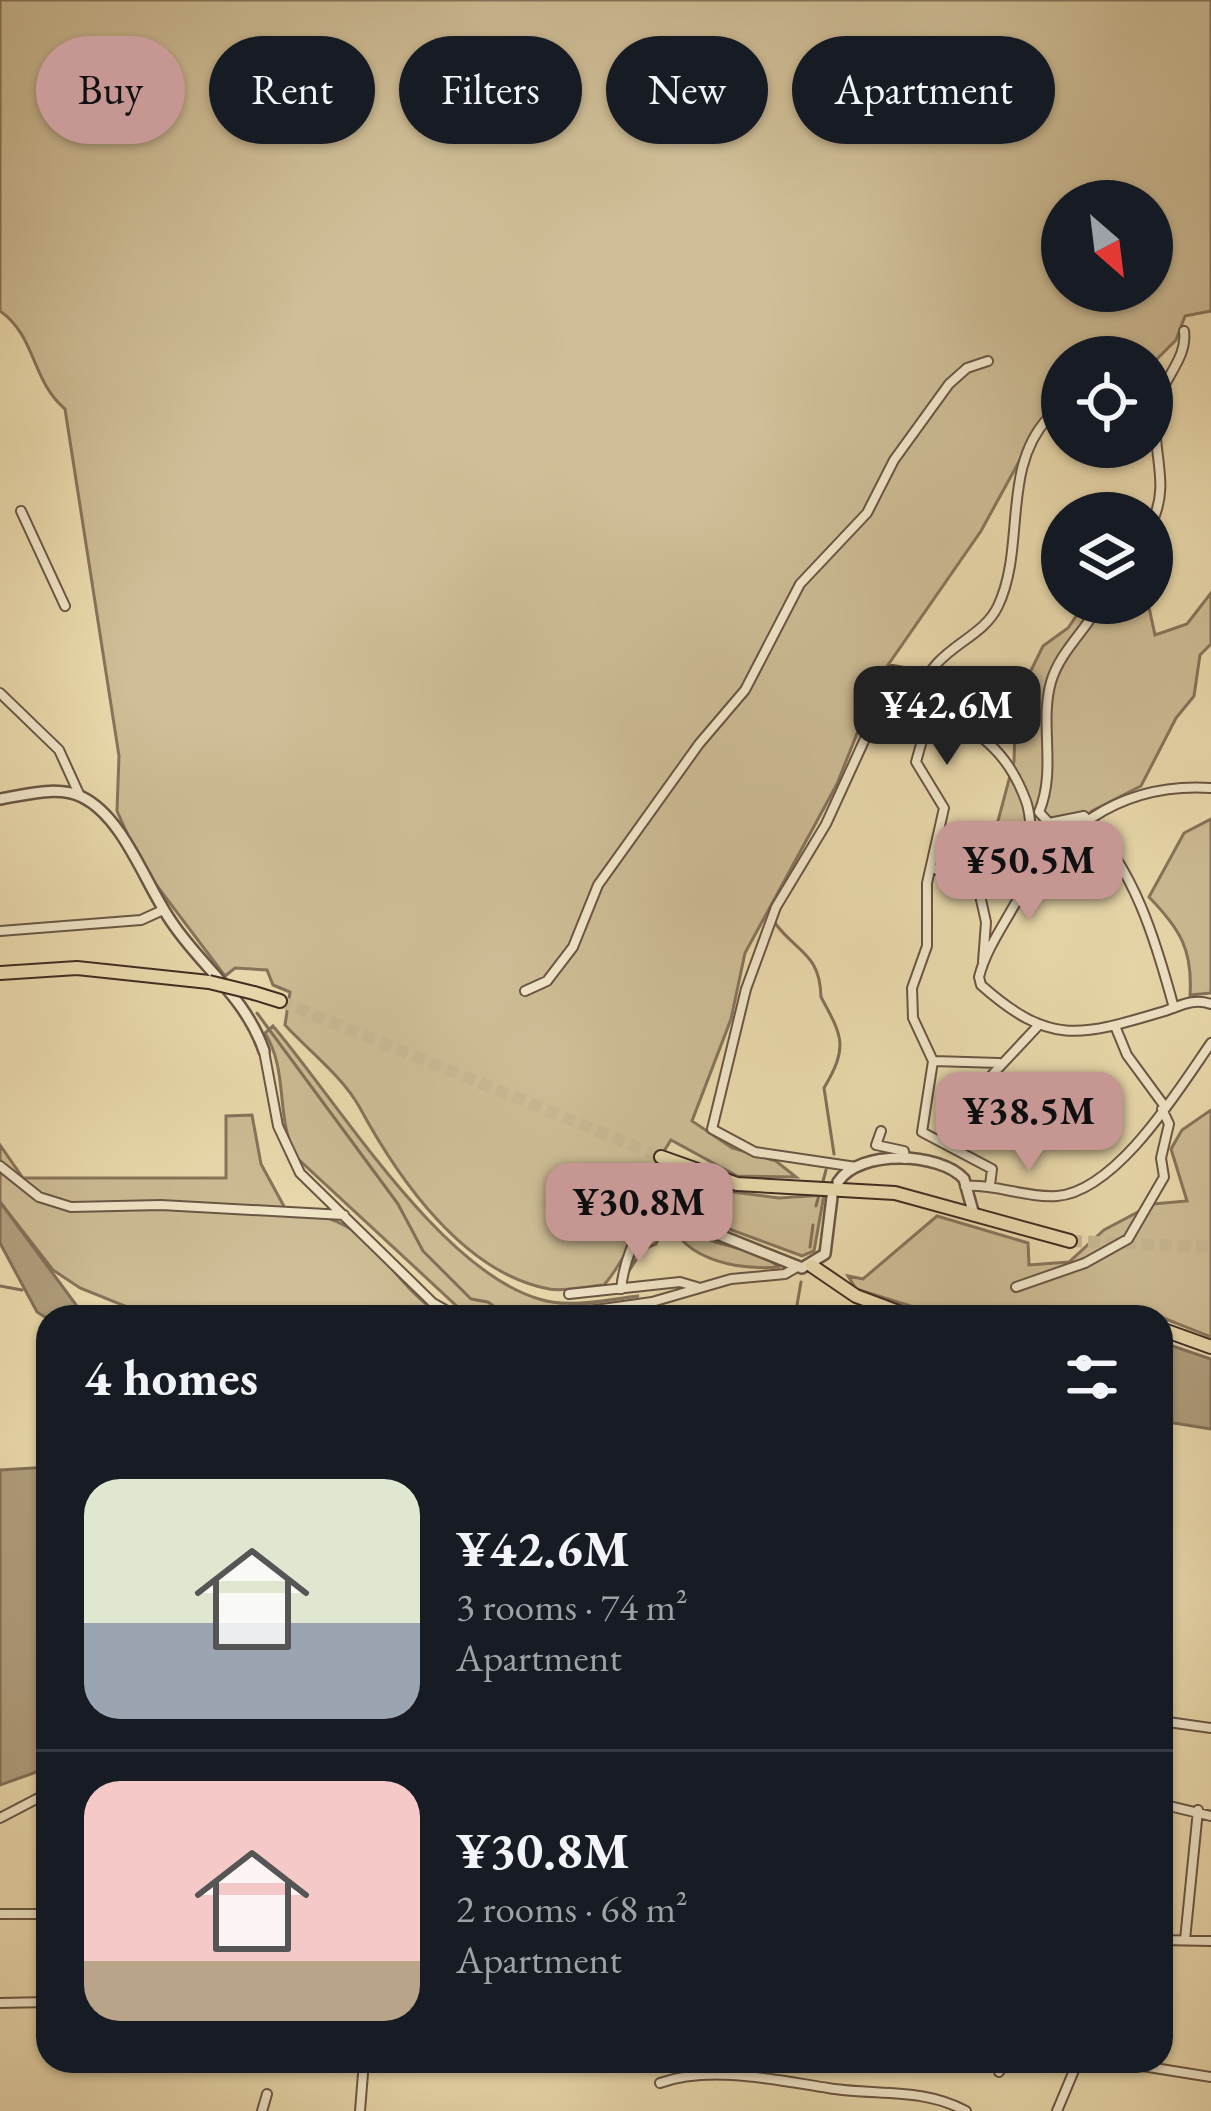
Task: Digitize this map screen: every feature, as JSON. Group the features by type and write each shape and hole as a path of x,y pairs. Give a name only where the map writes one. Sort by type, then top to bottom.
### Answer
{"main road":[{"path":"0,973 77,968 208,982 280,1001"},
{"path":"661,1157 707,1177 749,1186 862,1188 949,1206 1070,1241"},
{"path":"812,1266 856,1296 880,1305"},
{"path":"1173,1333 1211,1347"}],"street":[{"path":"1173,370 1186,347 1184,331"},
{"path":"525,991 547,981 573,947 598,885 699,744 745,690 800,584 868,513 894,460 949,384 988,361"},
{"path":"990,1185 992,1168 922,1132 933,1061 914,1018 912,988 927,946 931,867 944,804 914,754 927,708 922,685 934,663 997,608 1029,442 1041,427"},
{"path":"21,511 64,606"},
{"path":"1085,624 1051,682 1049,776 1039,812 1049,823 1079,815 1088,820 1153,925 1174,1008"},
{"path":"974,1215 959,1172 937,1160 858,1168 755,1152 712,1130 746,989 776,907 826,824 869,730 880,684 892,670 903,672 914,699 964,721 995,748 1026,802 1034,842 1038,848 1058,846"},
{"path":"0,693 58,750 80,796 113,827 163,910 226,984 264,1051 289,1156 437,1305"},
{"path":"983,962 1036,865 1088,820 1142,791 1211,788"},
{"path":"0,799 61,791 80,796"},
{"path":"931,867 979,891 986,922 981,986 1037,1027 1087,1031 1192,1001 1211,1004"},
{"path":"0,931 141,920 163,910"},
{"path":"1016,1287 1085,1263 1128,1240 1164,1177 1160,1158 1169,1124 1126,1055 1115,1026"},
{"path":"943,1143 961,1108 1037,1027"},
{"path":"965,1186 990,1185 1021,1195 1078,1192 1121,1162 1211,1042"},
{"path":"933,1061 999,1064"},
{"path":"881,1131 876,1145 904,1150 905,1161"},
{"path":"0,1166 39,1197 71,1208 161,1205 344,1215"},
{"path":"686,1168 691,1214 702,1228 796,1267 812,1266 827,1247 832,1197"},
{"path":"838,1182 858,1168"},
{"path":"692,1192 707,1177"},
{"path":"621,1288 623,1268 652,1204 675,1180"},
{"path":"949,1206 962,1198 965,1186"},
{"path":"626,1305 698,1287 784,1274 796,1267"},
{"path":"569,1294 690,1282 698,1287"},
{"path":"1173,1723 1211,1728"},
{"path":"0,1818 36,1799"},
{"path":"1173,1806 1211,1816"},
{"path":"1184,1940 1198,1810"},
{"path":"0,1914 36,1914"},
{"path":"1173,1940 1211,1941"},
{"path":"0,2002 36,2002"},
{"path":"1173,2071 1211,2077"},
{"path":"360,2111 363,2073"},
{"path":"1057,2111 1073,2073"},
{"path":"660,2083 695,2075 801,2081 834,2089 908,2091 965,2111"},
{"path":"262,2111 267,2094"},
{"path":"923,2111 927,2099"}],"shaded area":[{"path":"0,0 1211,0 1211,311 1185,316 1173,343 1173,336 1041,336 1041,429 981,531 879,678 837,784 745,953 731,1019 692,1121 732,1148 776,1161 796,1177 737,1176 671,1140 654,1167 670,1181 604,1285 549,1289 518,1280 461,1243 393,1164 353,1097 285,1025 290,992 273,985 267,970 235,968 225,976 142,866 117,811 119,756 65,409 46,386 12,321 0,311"},
{"path":"1211,593 1211,644 1200,655 1194,696 1176,718 1141,786 1092,811 1008,889 994,871 991,847 1014,761 1016,701 1043,646 1071,624 1153,624 1155,635 1187,624"},
{"path":"1211,819 1211,993 1190,995 1182,941 1149,897 1184,833"},
{"path":"273,1026 429,1221 502,1282 551,1302 639,1296 577,1305 456,1305 296,1157 286,1126 277,1063 265,1033"},
{"path":"1211,1110 1211,1337 1173,1322 1173,1305 907,1305 856,1289 848,1276 863,1279 937,1216 1028,1243 1029,1265 1069,1262 1104,1230 1153,1204 1187,1201 1171,1149 1182,1130"},
{"path":"252,1115 261,1164 286,1210 317,1215 359,1235 428,1305 122,1305 80,1288 53,1270 0,1202 0,1145 23,1178 226,1178 226,1116"},
{"path":"678,1179 687,1181 683,1206 687,1223 698,1234 750,1251 778,1267 744,1267 710,1258 682,1240 670,1211 656,1244 643,1249 627,1274 654,1205"},
{"path":"725,1191 779,1198 824,1195 814,1251 802,1256 710,1222 701,1201"},
{"path":"0,1202 76,1305 36,1305 36,1310 0,1243"},
{"path":"1173,1346 1211,1359 1211,1429 1173,1423"},
{"path":"36,1468 36,1772 0,1785 0,1470"}],"waterway":[{"path":"775,923 812,962 821,997 838,1032 840,1051 824,1088 834,1154"},
{"path":"257,1013 398,1204 423,1251 471,1299 492,1305"},
{"path":"822,1185 826,1170"},
{"path":"816,1206 819,1195"},
{"path":"810,1247 813,1225"},
{"path":"797,1305 801,1282"},
{"path":"0,1286 22,1290"}],"tunnel":[{"path":"280,1001 661,1157"},
{"path":"1070,1241 1211,1247"}]}
